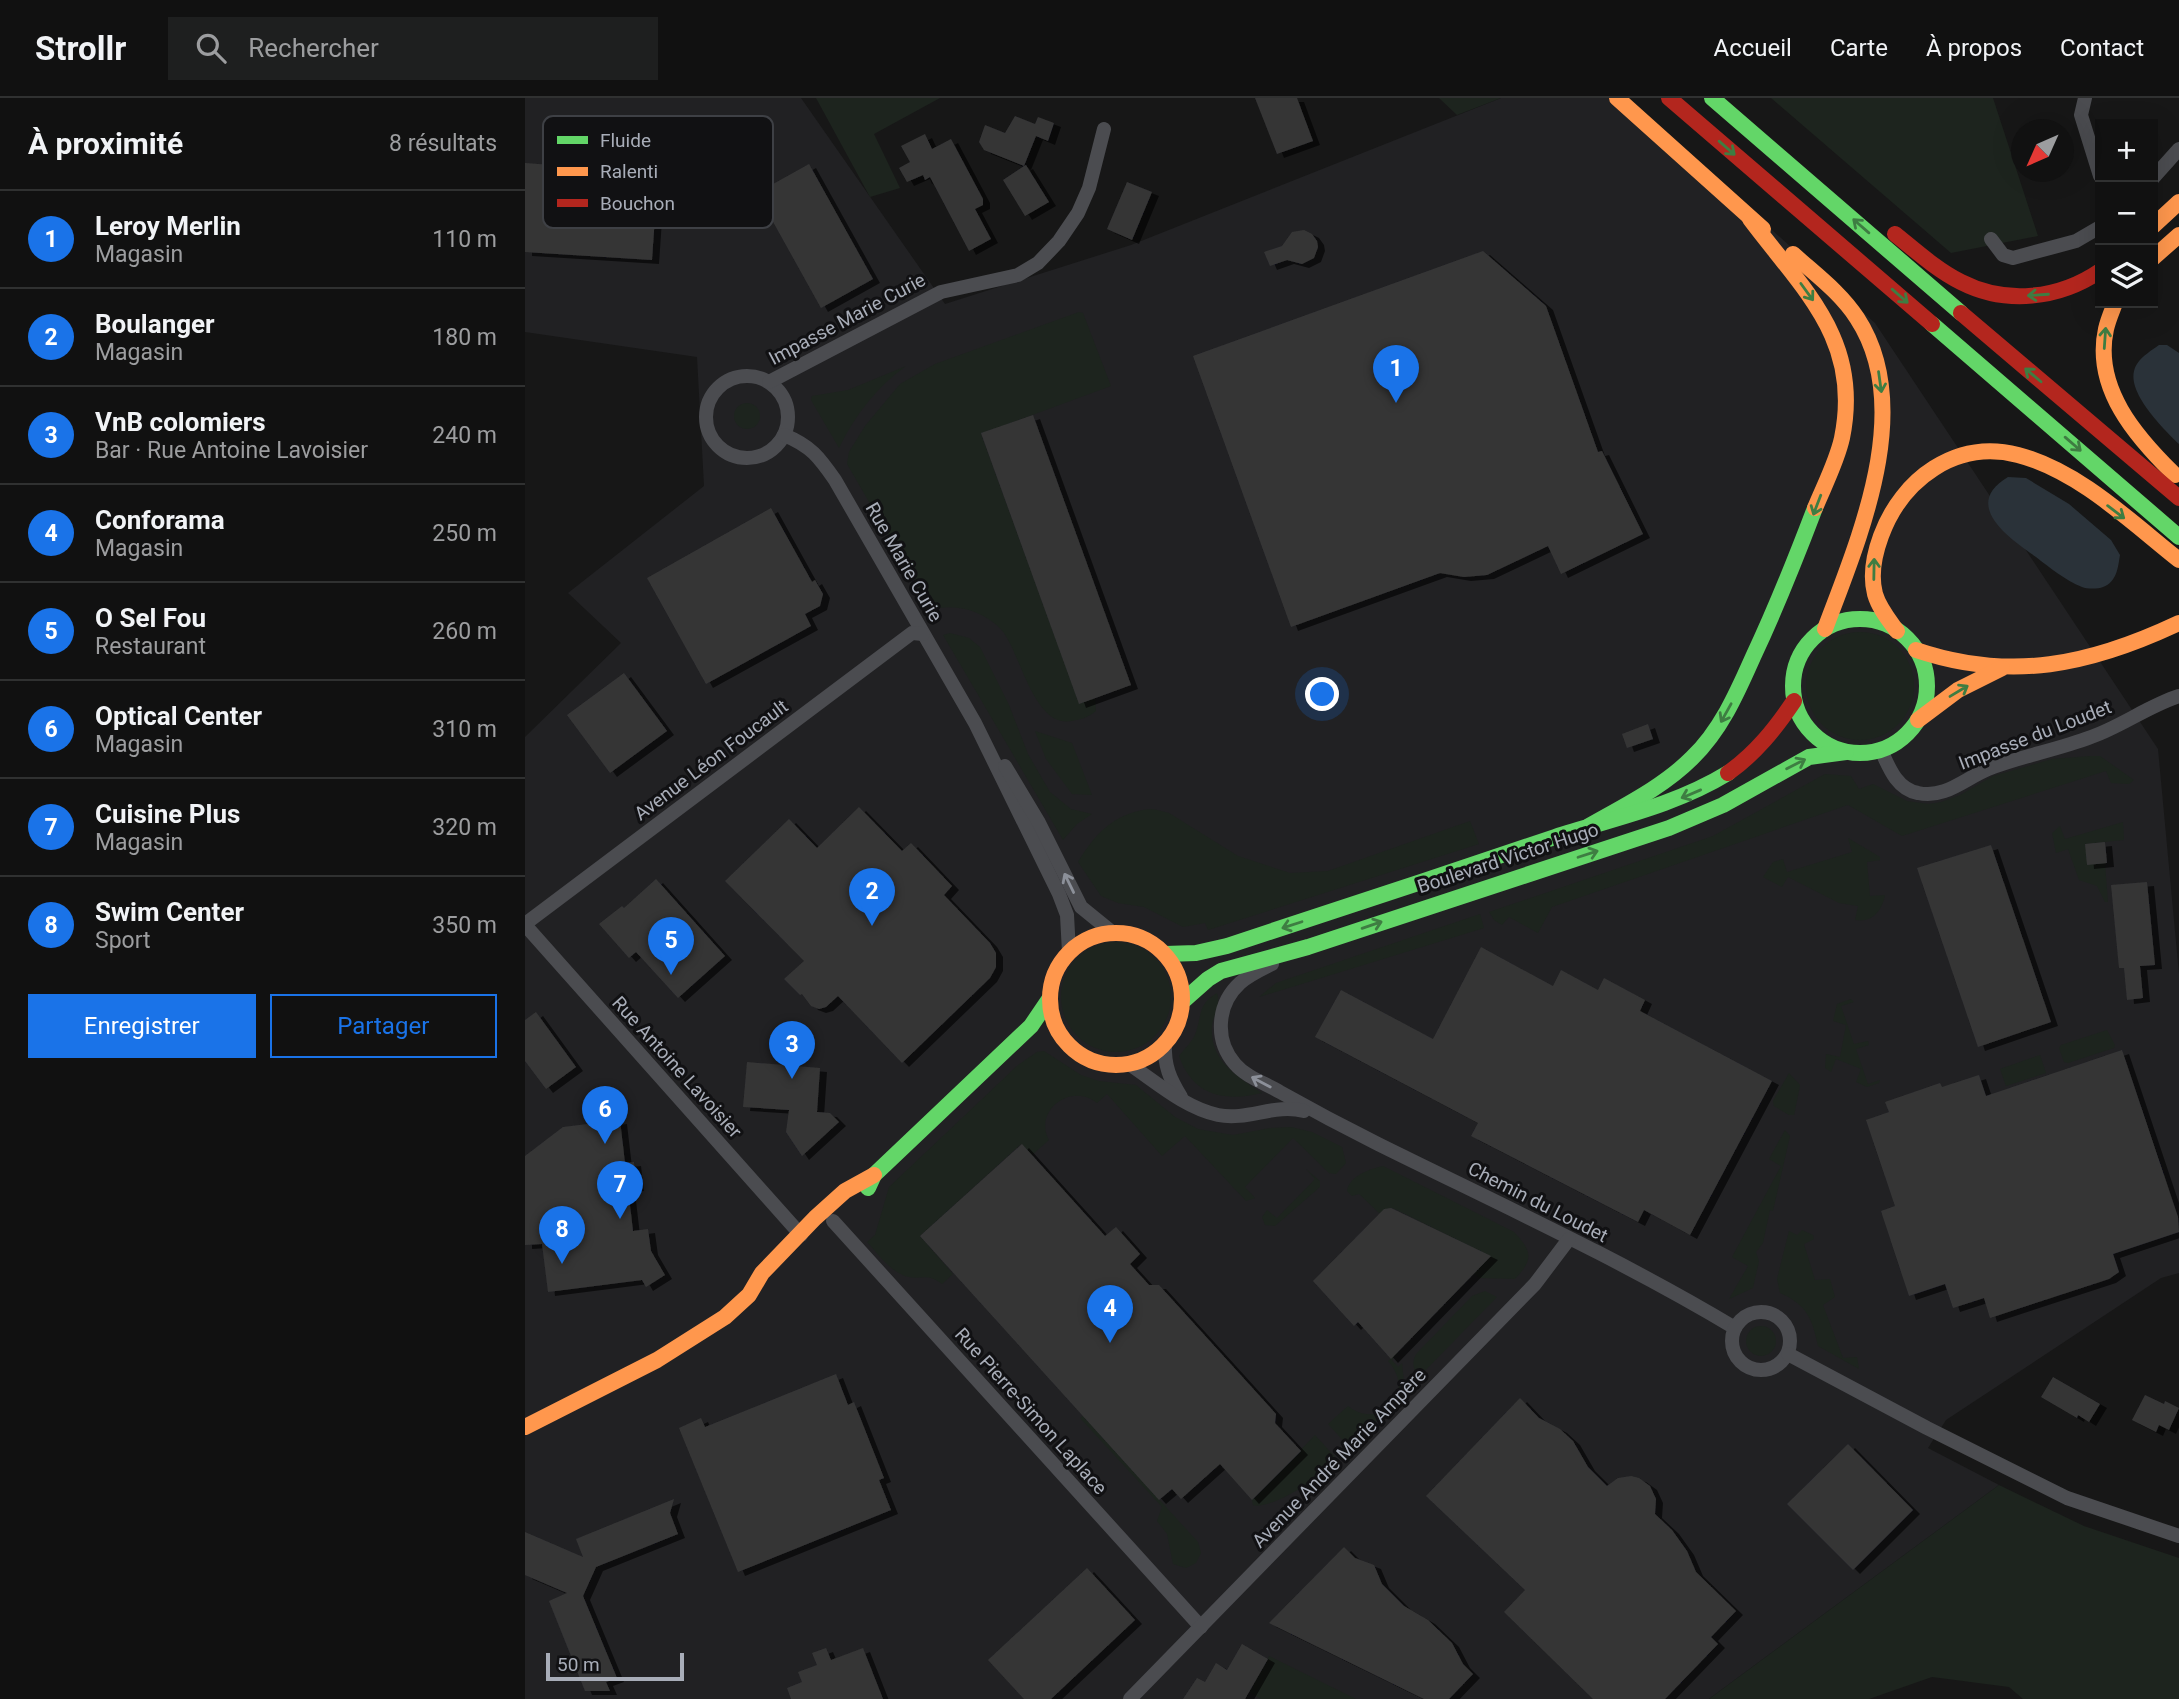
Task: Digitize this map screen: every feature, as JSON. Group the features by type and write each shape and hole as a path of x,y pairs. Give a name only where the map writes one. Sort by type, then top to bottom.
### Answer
{"main road":[{"path":"1617,98 1844,301 1877,360 1882,386 1880,443 1872,483 1825,629"},
{"path":"1669,98 2179,537"},
{"path":"1712,98 2179,498"},
{"path":"1779,155 1824,179 1961,282 1987,293 2018,296 2048,294 2073,288 2095,274"},
{"path":"2158,221 2179,202"},
{"path":"1589,826 1651,791 1692,759 1717,729 1777,607 1842,439 1847,386 1840,350 1825,318 1750,219"},
{"path":"2158,254 2179,235"},
{"path":"2113,308 2106,322 2103,349 2108,388 2127,424 2179,478"},
{"path":"1897,631 1870,620 1839,622 1812,639 1801,652 1795,668 1794,701 1804,724 1822,742 1846,752 1864,754 1896,744 1918,720 1925,703 1927,685 1924,667 1916,650 1897,631 1876,597 1874,555 1881,532 1909,485 1933,467 1960,454 2017,454 2054,469 2179,559"},
{"path":"1916,650 1937,659 1965,665 2003,668 2043,666 2116,650 2179,623"},
{"path":"1918,720 1958,690 2003,668"},
{"name":"Boulevard Victor Hugo","path":"1164,954 1183,956 1204,953 1688,796 1723,778 1763,744 1781,723 1794,701"},
{"name":"Boulevard Victor Hugo","path":"1182,1002 1207,979 1221,971 1308,947 1669,828 1723,805 1809,757 1846,752"},
{"path":"1113,933 1141,938 1164,954 1178,976 1182,1002 1174,1032 1165,1044 1148,1057 1129,1064 1099,1063 1073,1050 1063,1039 1053,1020 1050,999 1055,974 1069,953 1094,936 1113,933"},
{"path":"759,1284 769,1284 868,1188 874,1175 1031,1026 1050,999"},
{"path":"1003,1052 1033,1039 1048,1036 1063,1039"},
{"path":"525,1427 675,1351 710,1328 759,1284 762,1273 801,1235 860,1180 874,1175"},
{"path":"525,1412 613,1383"}],"street":[{"path":"2085,98 2081,115 2095,160"},
{"name":"Impasse Marie Curie","path":"769,382 941,292 1018,275 1038,263 1059,241 1078,213 1089,188 1104,129"},
{"path":"2158,172 2179,149"},
{"path":"1991,239 2003,255 2013,258 2076,241 2095,230"},
{"path":"748,376 769,382 780,392 785,402 787,425 784,435 773,449 766,454 749,458 737,457 716,445 706,424 709,399 725,382 736,377 748,376"},
{"name":"Rue Marie Curie","path":"784,435 818,455 835,480 975,723 1059,894 1067,915 1069,953"},
{"name":"Avenue Léon Foucault","path":"525,925 912,634 923,634"},
{"name":"Impasse du Loudet","path":"1881,750 1889,770 1901,785 1914,792 1939,794 1992,767 2090,738 2148,707 2179,696"},
{"name":"Rue Marie Curie","path":"975,723 1038,821 1081,907 1113,933"},
{"name":"Rue Antoine Lavoisier","path":"525,925 801,1235"},
{"name":"Chemin du Loudet","path":"1308,947 1253,973 1233,990 1223,1009 1221,1033 1229,1055 1241,1069 1321,1115 1569,1239 1735,1328"},
{"path":"1165,1044 1164,1060 1169,1077 1181,1098"},
{"name":"Chemin du Loudet","path":"1129,1064 1194,1106 1219,1115 1243,1115 1291,1107 1321,1115"},
{"name":"Rue Pierre-Simon Laplace","path":"833,1221 1201,1627"},
{"name":"Avenue André Marie Ampère","path":"1131,1699 1535,1284 1569,1239"},
{"path":"1762,1311 1778,1317 1789,1330 1791,1338 1788,1354 1783,1361 1767,1370 1749,1367 1733,1350 1732,1335 1746,1315 1762,1311"},
{"path":"1788,1354 2067,1498 2179,1536"}],"shaded area":[{"path":"525,98 801,98 945,304 1131,245 1501,98 1626,98 1875,323 2158,749 2179,974 2179,1273 2161,1278 1946,1420 1928,1448 1999,1485 1709,1699 525,1699 525,737 621,643 568,593 704,486 697,357 525,332"},
{"path":"816,98 940,98 874,134 900,188 870,197"},
{"path":"1439,98 1501,98 1457,115"},
{"path":"1771,98 1993,98 2011,153 2011,182 2020,182 2038,236 1951,253"},
{"path":"1079,312 1083,313 1111,386 981,434 1079,703 1095,698 1096,711 1071,721 1058,720 1038,703 1004,633 993,622 964,609 946,607 932,610 847,464 849,452 865,426 900,384 935,364"},
{"path":"2159,345 2167,345 2179,353 2179,444 2146,407 2135,384 2137,364"},
{"path":"906,366 868,402 839,448 811,400 812,396 848,390"},
{"path":"747,403 756,407 760,416 756,425 747,429 738,425 734,416 738,407"},
{"path":"2008,477 2026,478 2069,504 2111,540 2120,555 2116,574 2108,585 2084,588 2076,584 2003,531 1989,510 1989,499 1995,488"},
{"path":"1860,632 1881,636 1898,648 1910,665 1914,686 1910,707 1898,724 1881,736 1860,740 1839,736 1822,724 1810,707 1806,686 1810,665 1822,648 1839,636"},
{"path":"950,633 969,638 980,647 1009,705 1028,754 1050,792 1071,809 1092,814 1077,824 1063,840 943,635"},
{"path":"1035,731 1072,743 1092,795 1072,794 1046,759"},
{"path":"2100,756 2134,780 2129,784 2111,783 2106,771 1902,836 1848,805 1552,907 1538,933 1509,917 1502,925 1494,920 1489,912 1713,836 1825,774 1851,776 1859,789 1873,784 1907,801 1929,804 1960,795 1993,776 2052,759"},
{"path":"1153,809 1169,813 1238,856 1290,873 1328,871 1470,821 1479,844 1208,930 1205,923 1183,927 1144,907 1118,903 1101,896 1078,862 1092,841 1109,825 1129,814"},
{"path":"2123,822 2124,840 2085,844 2105,863 2108,902 2105,902 2097,886 2079,880 2068,849 2056,853 2052,833 2060,826 2065,839"},
{"path":"1848,838 1880,857 1880,860 1867,862 1870,896 1885,895 1879,911 1871,918 1855,920 1858,906 1839,903 1788,877 1782,887 1763,877 1773,862 1783,859 1787,872 1852,852"},
{"path":"1480,914 1484,928 1259,997 1276,983"},
{"path":"1116,942 1137,946 1155,958 1167,976 1171,997 1167,1018 1155,1036 1137,1048 1116,1052 1095,1048 1077,1036 1065,1018 1061,997 1065,976 1077,958 1095,946"},
{"path":"1217,993 1218,1005 1212,1025 1215,1048 1234,1074 1262,1093 1235,1097 1211,1093 1193,1080 1179,1056 1195,1035 1204,1005"},
{"path":"1851,999 1854,1002 1841,1006 1854,1044 1868,1041 1869,1045 1856,1049 1868,1084 1880,1080 1879,1083 1867,1087 1856,1082 1861,1069 1836,1059 1831,1072 1825,1068 1826,1054 1840,1057 1846,1025 1833,1021 1837,1004"},
{"path":"2107,1030 2114,1048 2064,1062 2059,1048 2061,1045"},
{"path":"1044,1051 1081,1075 1099,1081 1136,1085 1175,1117 1198,1129 1233,1135 1291,1127 1312,1132 1342,1147 1346,1163 1336,1174 1329,1173 1293,1138 1245,1187 1255,1198 1246,1201 1185,1136 1162,1156 1107,1094 1097,1103 1087,1097 1066,1098 1050,1110 1046,1119 1045,1129 1049,1140 1032,1155 1021,1144 920,1236 953,1274 942,1284 932,1278 905,1276 894,1270 867,1242 875,1235 889,1187 1018,1065 1037,1052"},
{"path":"2040,1055 2046,1073 2006,1086 2000,1069"},
{"path":"1789,1073 1800,1085 1794,1115 1774,1106 1773,1101"},
{"path":"1785,1130 1790,1136 1773,1211 1770,1210 1763,1243 1756,1252 1759,1261 1753,1288 1729,1299 1748,1266 1732,1257 1781,1166 1769,1159"},
{"path":"1383,1166 1514,1232 1528,1255 1521,1272 1515,1279 1479,1278 1474,1273 1490,1256 1395,1209 1379,1213 1359,1194 1352,1196 1347,1191 1356,1177"},
{"path":"1306,1169 1320,1181 1320,1187 1275,1226 1265,1225 1262,1217 1267,1210 1277,1218 1315,1179"},
{"path":"1802,1230 1813,1235 1814,1239 1804,1244 1815,1280 1830,1279 1835,1297 1823,1305 1843,1358 1857,1357 1859,1369 1818,1346 1807,1314 1796,1302 1780,1293 1777,1279 1789,1231 1797,1235"},
{"path":"1485,1291 1497,1297 1419,1377 1413,1365 1417,1353 1472,1296"},
{"path":"1761,1326 1772,1330 1776,1341 1772,1352 1761,1356 1750,1352 1746,1341 1750,1330"},
{"path":"1401,1349 1392,1360 1398,1367 1402,1363 1405,1392 1351,1447 1349,1447 1328,1424 1348,1406 1360,1413 1372,1414 1391,1406 1397,1397 1399,1386 1388,1361"},
{"path":"1083,1416 1198,1542 1201,1553 1196,1563 1186,1568 1173,1564 1167,1534 1157,1521 1162,1507 1080,1418"},
{"path":"1315,1435 1335,1457 1336,1463 1284,1497 1272,1503 1253,1505 1252,1500"},
{"path":"1999,1485 2084,1526 2179,1558 2179,1699 2023,1699 2009,1687 1932,1677 1869,1699 1709,1699"},
{"path":"1269,1656 1356,1699 1261,1699 1250,1692"}],"building":[{"path":"1255,98 1297,98 1313,141 1277,154"},
{"path":"1015,116 1035,124 1038,117 1054,123 1048,141 1036,136 1024,166 984,150 979,142 985,125 1005,133"},
{"path":"925,134 932,149 951,139 983,199 983,205 975,209 991,239 969,251 930,177 925,180 923,175 907,182 899,168 910,162 901,146"},
{"path":"525,163 543,164 543,228 654,228 652,260 525,252"},
{"path":"809,164 873,279 821,308 773,222 773,184"},
{"path":"1026,165 1049,202 1025,216 1003,180"},
{"path":"1127,182 1152,192 1132,240 1107,229"},
{"path":"1304,230 1312,234 1317,241 1314,258 1302,264 1287,260 1270,266 1264,252 1282,246 1292,232"},
{"path":"1483,251 1546,306 1598,452 1602,451 1643,534 1561,574 1548,546 1487,575 1464,577 1440,573 1291,627 1193,356"},
{"path":"1033,415 1131,685 1079,704 981,433"},
{"path":"771,508 812,582 815,580 823,594 820,606 805,614 811,626 706,684 647,578"},
{"path":"624,673 667,731 610,773 567,715"},
{"path":"1648,724 1653,739 1627,748 1622,734"},
{"path":"859,807 902,851 911,843 952,886 944,895 990,943 996,953 996,967 990,978 902,1063 838,996 826,1007 819,1009 811,1006 802,994 784,979 804,961 725,881 789,819 817,848"},
{"path":"2105,842 2107,863 2087,865 2085,844"},
{"path":"1991,845 2051,1022 1978,1047 1917,868"},
{"path":"656,879 725,956 678,998 636,952 629,958 599,924 622,906 624,908"},
{"path":"2147,882 2155,965 2140,966 2143,998 2127,1000 2124,968 2119,968 2111,885"},
{"path":"1481,947 1553,986 1561,970 1598,990 1604,978 1645,1000 1640,1011 1772,1081 1690,1235 1644,1210 1638,1222 1471,1136 1478,1123 1315,1037 1341,990 1433,1039"},
{"path":"536,1012 576,1067 546,1089 525,1061 525,1020"},
{"path":"2122,1050 2178,1217 2179,1232 2113,1254 2119,1272 2109,1279 1990,1318 1984,1298 1953,1308 1945,1284 1909,1296 1881,1211 1895,1206 1866,1120 1889,1112 1885,1102 1940,1083 1942,1087 1979,1075 1986,1096"},
{"path":"747,1062 820,1068 817,1112 830,1113 839,1122 802,1156 786,1132 789,1110 743,1107"},
{"path":"620,1120 625,1163 634,1162 637,1187 628,1188 633,1231 648,1229 651,1251 665,1275 646,1287 642,1280 548,1292 542,1244 525,1245 525,1156 563,1127"},
{"path":"1022,1144 1105,1236 1116,1227 1140,1254 1130,1264 1149,1285 1159,1285 1276,1414 1275,1423 1301,1451 1252,1500 1220,1464 1181,1499 1172,1489 1159,1500 920,1236"},
{"path":"1391,1208 1491,1256 1391,1359 1358,1322 1354,1326 1313,1281 1384,1209"},
{"path":"836,1374 848,1405 854,1402 884,1478 879,1480 891,1510 738,1572 679,1428 701,1418 705,1427"},
{"path":"2053,1377 2100,1404 2089,1422 2041,1397"},
{"path":"2145,1395 2179,1408 2169,1430 2159,1425 2156,1432 2132,1420"},
{"path":"1520,1398 1539,1418 1560,1429 1573,1441 1588,1467 1607,1486 1618,1478 1631,1476 1650,1486 1656,1499 1655,1514 1672,1530 1687,1551 1696,1572 1736,1611 1711,1637 1718,1644 1665,1699 1593,1699 1504,1612 1525,1590 1426,1496"},
{"path":"1848,1444 1913,1510 1853,1570 1787,1504"},
{"path":"674,1499 670,1513 678,1534 596,1567 583,1596 617,1678 606,1682 610,1691 585,1691 549,1601 567,1593 525,1575 525,1532 583,1557 576,1539"},
{"path":"1344,1547 1355,1558 1374,1565 1382,1584 1404,1606 1428,1620 1452,1643 1463,1664 1473,1674 1449,1699 1424,1699 1269,1623"},
{"path":"1087,1568 1135,1620 1051,1699 1024,1699 988,1660"},
{"path":"1242,1644 1268,1659 1245,1699 1183,1699 1197,1678 1205,1682 1216,1663 1227,1670"},
{"path":"826,1648 831,1660 863,1648 883,1699 791,1699 787,1688 802,1682 798,1672 817,1665 812,1653"}],"traffic: fast":[{"path":"1712,98 1961,313"},
{"path":"1932,324 2179,537"},
{"path":"1589,826 1669,778 1692,758 1712,735 1747,671 1815,508"},
{"path":"1860,619 1886,624 1907,639 1922,660 1927,686 1922,712 1907,733 1886,748 1860,753 1834,748 1813,733 1798,712 1793,686 1798,660 1813,639 1834,624 1860,619"},
{"path":"1182,1002 1221,971 1308,947 1669,828 1723,805 1809,757 1846,752"},
{"path":"1165,954 1196,953 1227,946 1643,810 1686,794 1728,773"},
{"path":"868,1188 874,1175 1031,1026 1050,998"}],"traffic: slow":[{"path":"1617,98 1763,229"},
{"path":"2158,221 2179,202"},
{"path":"1750,219 1824,319 1836,345 1844,373 1846,403 1842,438 1815,508"},
{"path":"2158,254 2179,235"},
{"path":"1793,254 1835,292 1857,318 1874,353 1882,392 1882,432 1876,473 1853,555 1825,629"},
{"path":"2113,308 2106,329 2104,351 2112,391 2133,428 2175,475"},
{"path":"1897,631 1884,614 1875,594 1874,565 1881,536 1890,515 1917,481 1934,468 1973,453 2018,455 2062,473 2103,499 2179,560"},
{"path":"1916,650 1951,660 1985,665 2017,667 2050,664 2114,649 2179,623"},
{"path":"1918,720 1958,690 2002,668"},
{"path":"1116,933 1141,938 1163,952 1177,974 1182,999 1177,1024 1163,1046 1141,1060 1116,1065 1091,1060 1069,1046 1055,1024 1050,999 1055,974 1069,952 1091,938 1116,933"},
{"path":"525,1427 657,1360 725,1317 749,1295 762,1273 815,1218 845,1191 874,1175"}],"traffic: jam":[{"path":"1669,98 1932,324"},
{"path":"1895,234 1952,277 1996,294 2032,296 2050,293 2095,274"},
{"path":"1961,313 2179,498"},
{"path":"1728,773 1764,740 1794,701"}],"place":[{"name":"Leroy Merlin","path":"1396,403"},
{"name":"Boulanger","path":"872,926"},
{"name":"O Sel Fou","path":"671,975"},
{"name":"VnB colomiers","path":"792,1079"},
{"name":"Optical Center","path":"605,1144"},
{"name":"Cuisine Plus","path":"620,1219"},
{"name":"Swim Center","path":"562,1264"},
{"name":"Conforama","path":"1110,1343"}]}
